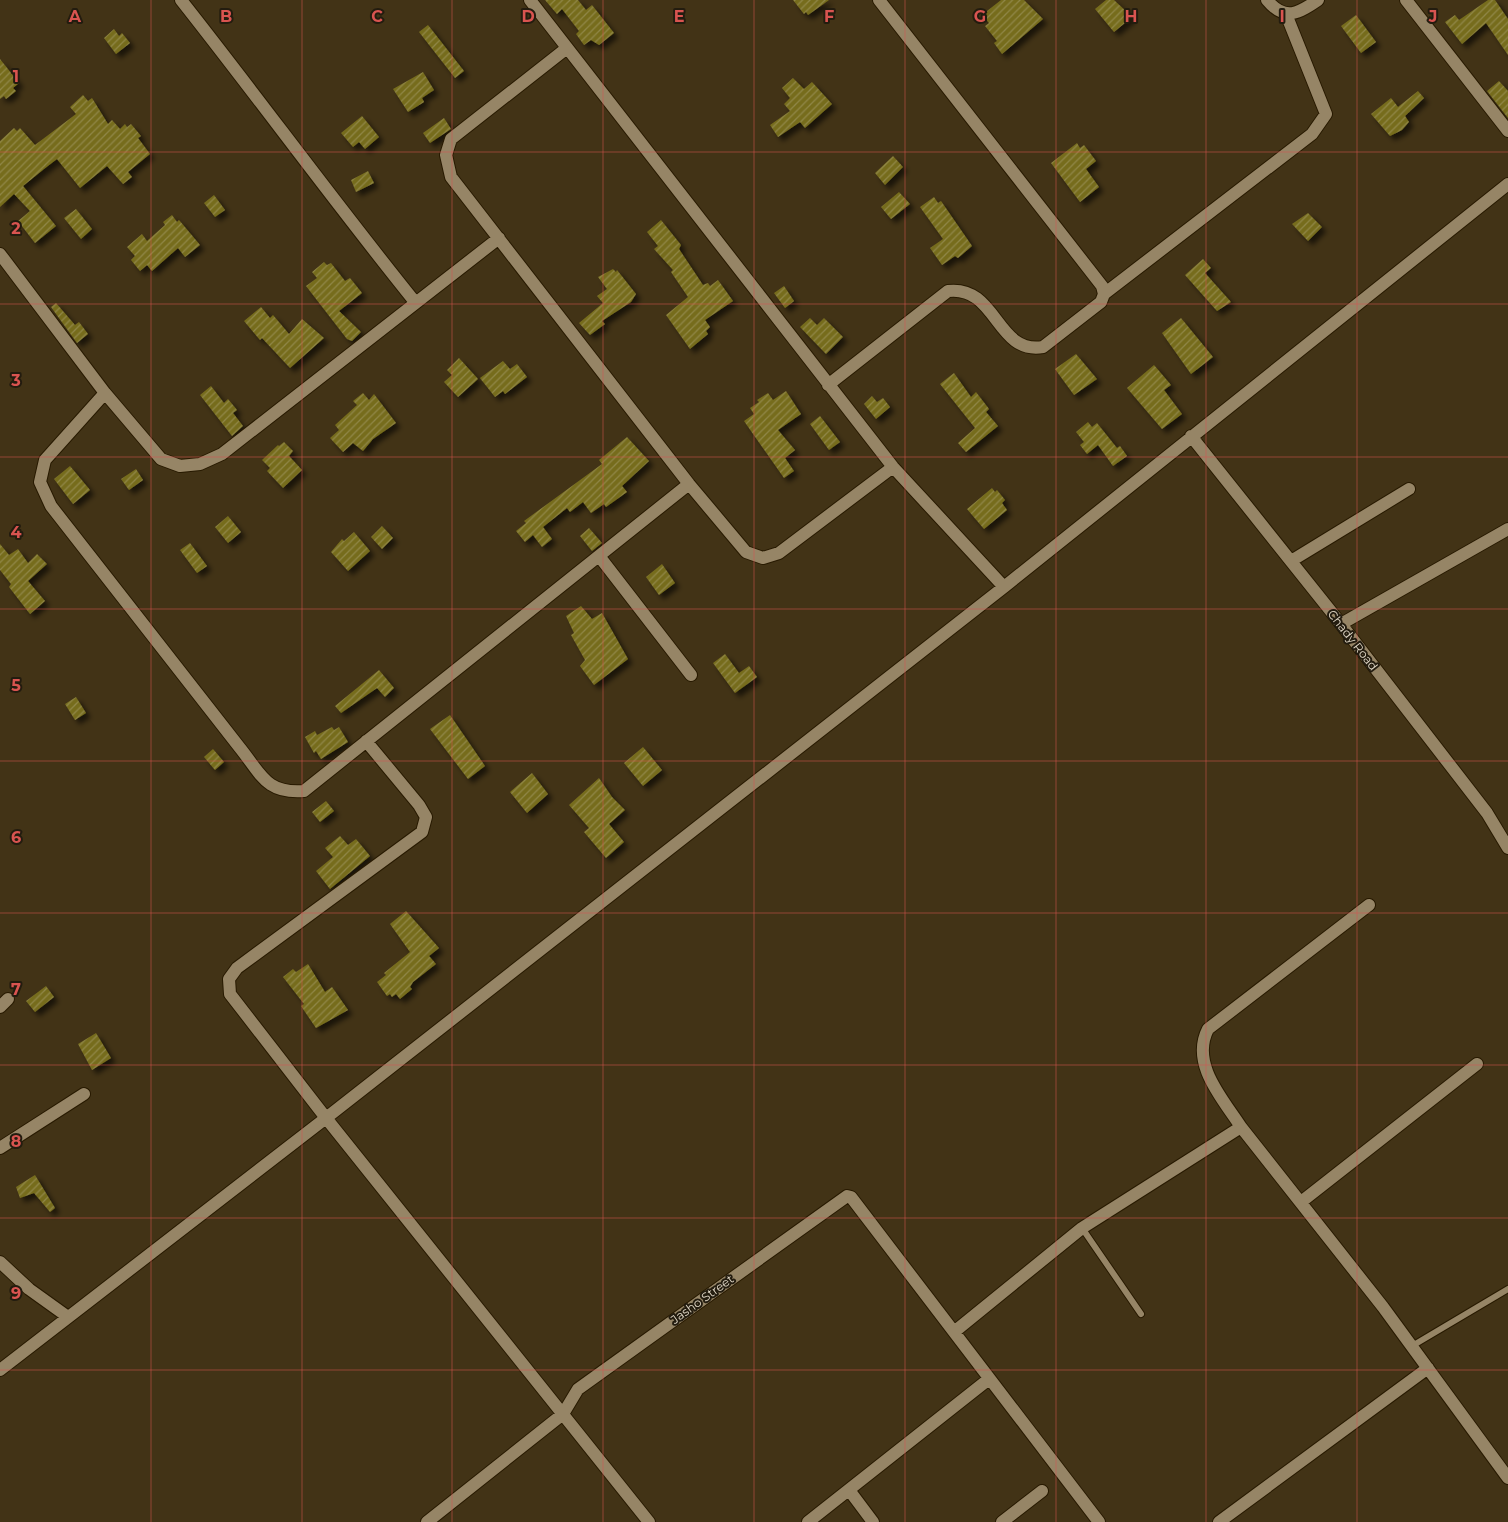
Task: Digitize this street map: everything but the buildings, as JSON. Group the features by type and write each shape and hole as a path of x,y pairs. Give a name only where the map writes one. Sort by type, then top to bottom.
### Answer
{"street":[{"path":"181,0 344,214 415,302"},
{"path":"530,0 893,467 1004,587"},
{"path":"828,385 948,291 961,289 972,293 1019,345 1032,349 1043,347 1102,302 1104,294 1102,286 879,0"},
{"path":"1267,0 1274,8 1286,14 1300,13 1318,0"},
{"path":"1406,0 1508,131"},
{"path":"1104,294 1312,134 1326,114 1286,14"},
{"path":"567,48 450,139 446,155 451,177 689,484 746,552 763,558 779,553 893,467"},
{"path":"0,1370 326,1118 1004,587 1508,184"},
{"path":"0,254 105,393 161,459 180,466 200,464 222,454 499,238"},
{"path":"105,393 45,460 40,482 51,506 271,787 286,792 304,791 689,484"},
{"name":"Chady Road","path":"1191,436 1341,624 1487,813 1508,848"},
{"path":"1291,561 1409,489"},
{"path":"1341,624 1508,529"},
{"path":"599,556 692,674"},
{"path":"366,741 419,804 426,817 422,832 237,968 229,979 230,994 326,1118 649,1522"},
{"path":"1370,905 1208,1029 1204,1038 1202,1053 1206,1073 1241,1127 1412,1346 1508,1478"},
{"path":"1301,1202 1477,1064"},
{"path":"0,1148 84,1094"},
{"path":"1099,1522 954,1332 1082,1228 1241,1127"},
{"name":"Jasho Street","path":"563,1414 578,1389 842,1197 851,1197 954,1332"},
{"path":"0,1262 28,1288 68,1317"},
{"path":"1219,1522 1428,1368"},
{"path":"808,1522 989,1379"},
{"path":"427,1522 563,1414"},
{"path":"849,1490 873,1522"},
{"path":"1002,1522 1042,1491"}],"lane":[{"path":"1082,1228 1141,1314"},
{"path":"1412,1346 1508,1289"}]}
